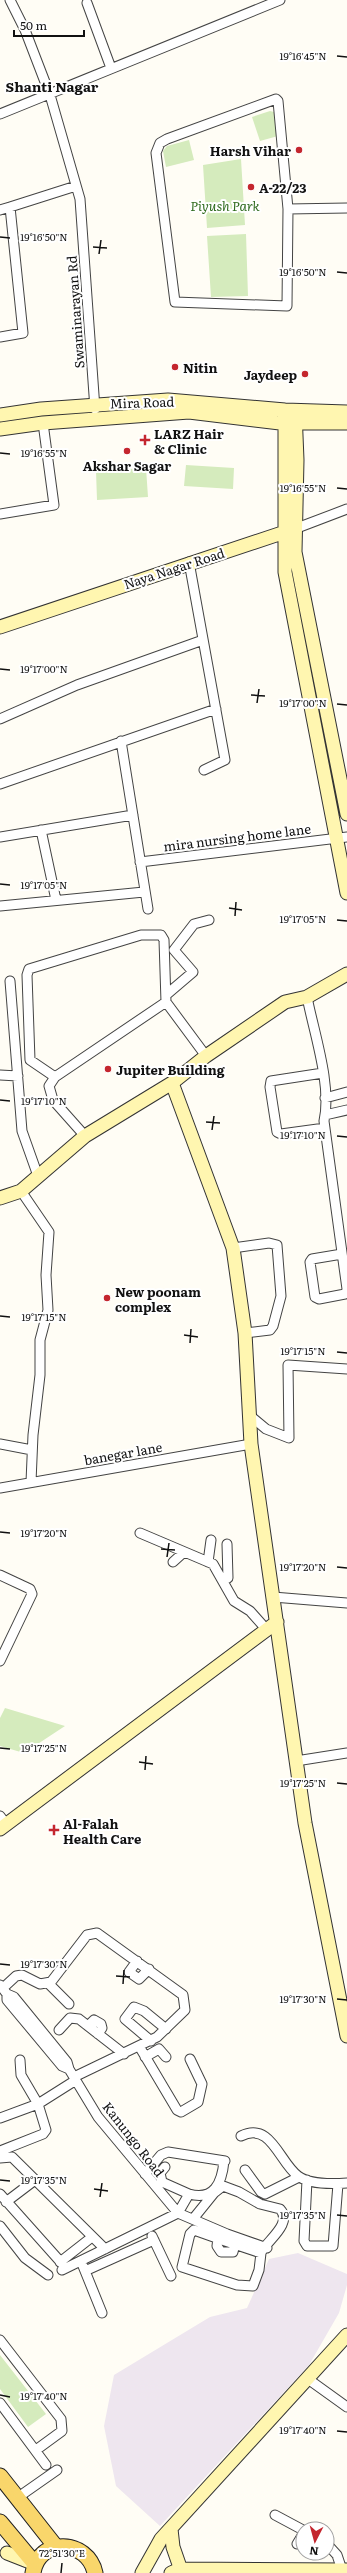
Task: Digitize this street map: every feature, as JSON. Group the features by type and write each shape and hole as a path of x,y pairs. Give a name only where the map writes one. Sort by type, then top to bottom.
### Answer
{"main road":[{"name":"Mira Road","path":"0,415 95,405 168,400 288,418"},
{"name":"Mira Road","path":"0,429 43,423 189,412 288,418"},
{"path":"288,418 347,412"},
{"path":"288,418 347,423"},
{"path":"288,418 297,528 296,560 347,814"},
{"path":"288,418 283,532 285,572 342,837 347,893"},
{"name":"Naya Nagar Road","path":"0,627 189,562 297,528"},
{"path":"0,1198 21,1191 85,1136 172,1084 206,1056 285,1002 307,997 347,974"},
{"path":"172,1084 233,1248 245,1333 248,1414 251,1444 273,1597 271,1625 296,1761 305,1823 347,2036"},
{"path":"2,1823 271,1625"},
{"path":"142,2573 152,2553 171,2529 347,2335"},
{"path":"0,2476 56,2547"},
{"path":"0,2522 8,2552 34,2569 47,2550 56,2547 73,2547 81,2551 92,2563 95,2573"},
{"path":"171,2529 178,2572 344,2570"}],"street":[{"name":"Swaminarayan Rd","path":"10,0 25,30 50,95 76,186 81,211 96,419"},
{"path":"0,114 50,95 111,68 280,0"},
{"path":"89,1 111,68"},
{"path":"276,99 278,101 288,209 287,306 219,300 175,302 156,153 160,143 167,139 276,99"},
{"path":"0,210 76,186"},
{"path":"0,337 23,333 10,206"},
{"path":"288,209 347,208"},
{"path":"0,514 54,505 43,423"},
{"name":"Naya Nagar Road","path":"297,528 347,509"},
{"path":"189,562 224,760 204,770"},
{"path":"0,719 77,685 203,640"},
{"path":"0,784 216,709"},
{"path":"121,741 144,892 148,909"},
{"path":"0,837 133,815"},
{"path":"41,830 56,900"},
{"name":"mira nursing home lane","path":"140,862 342,837"},
{"path":"0,906 144,892"},
{"path":"85,1136 53,1100 49,1086 55,1077 166,998 193,972 174,950 194,924 210,920"},
{"path":"55,1077 30,1060 27,975 29,969 141,935 161,935 164,940 166,998 206,1056"},
{"path":"10,981 22,1131 38,1176"},
{"path":"307,997 323,1073 325,1128 347,1290 345,1294 319,1299 315,1297 310,1262 312,1259 342,1254"},
{"path":"323,1073 272,1081 270,1087 277,1132 281,1134 325,1128"},
{"path":"0,1075 18,1076"},
{"path":"324,1098 347,1092"},
{"path":"325,1115 347,1110"},
{"path":"21,1191 49,1232 46,1275 48,1310 40,1340 40,1375 32,1450 31,1482"},
{"path":"233,1248 269,1243 277,1245 281,1296 273,1326 270,1330 245,1333"},
{"path":"248,1414 266,1429 289,1438 288,1365 347,1369"},
{"path":"0,1444 32,1450"},
{"name":"banegar lane","path":"0,1488 251,1444"},
{"path":"140,1533 213,1564 226,1581 234,1601 271,1625"},
{"path":"208,1562 211,1540"},
{"path":"226,1581 227,1544"},
{"path":"172,1562 184,1552"},
{"path":"0,1575 30,1589 32,1594 0,1661"},
{"path":"273,1597 347,1603"},
{"path":"296,1761 347,1753"},
{"path":"0,2118 38,2104 75,2078 151,2041 166,2029 184,2010 185,2000 183,1995 149,1969 96,1933 91,1932 48,1983 40,1984 22,1975 16,1976 3,1989"},
{"path":"137,1961 129,1972 131,1975 139,1979 149,1969"},
{"path":"48,1983 69,2004"},
{"name":"Kanungo Road","path":"3,1989 18,2003 67,2062 69,2069 98,2117 178,2213 193,2219 223,2238 264,2249"},
{"path":"151,2041 125,2020 134,2007 144,2012 166,2029"},
{"path":"59,2030 70,2018 79,2020 124,2054"},
{"path":"139,2046 177,2110 181,2112 198,2102 202,2084 190,2059"},
{"path":"145,2057 159,2049 166,2057"},
{"path":"0,2151 45,2132 38,2104 22,2075 20,2060"},
{"path":"241,2136 251,2133 265,2136 303,2178 304,2241 307,2246 333,2246 342,2184 303,2178 265,2194 261,2192 245,2170"},
{"path":"145,2174 158,2158 168,2152 225,2161 219,2182 212,2192 205,2196 189,2194 162,2182 160,2172 165,2167"},
{"path":"0,2158 12,2156 105,2249"},
{"path":"6,2202 35,2180"},
{"path":"193,2219 214,2193 223,2186 228,2187 260,2204 282,2211 284,2221 264,2249 255,2284 249,2287 182,2267 192,2231 194,2230 223,2238 235,2244 264,2249"},
{"path":"0,2194 63,2267"},
{"path":"63,2267 82,2261 178,2213 189,2194"},
{"path":"0,2226 25,2258 48,2275"},
{"path":"148,2228 171,2276"},
{"path":"63,2267 92,2237"},
{"path":"86,2271 154,2240"},
{"path":"82,2261 102,2313"},
{"path":"0,2340 61,2419 62,2431 36,2450"},
{"path":"308,2379 347,2407"},
{"path":"0,2403 46,2464"},
{"path":"17,2498 57,2470"},
{"path":"275,2515 295,2526"},
{"path":"335,2553 344,2570"}],"shaded area":[{"path":"298,2253 347,2274 347,2285 339,2313 309,2365 160,2526 116,2486 104,2426 114,2375 210,2317 247,2308 269,2259"}],"green space":[{"path":"270,111 274,112 278,136 260,141 252,117"},
{"path":"189,140 194,160 166,167 163,151 167,146"},
{"name":"Piyush Park","path":"241,159 245,225 207,228 203,165"},
{"path":"246,234 248,296 211,297 207,236"},
{"path":"186,465 234,468 233,489 184,486"},
{"path":"146,468 148,497 97,500 96,471"},
{"path":"5,1708 65,1726 24,1753 0,1746 0,1718"},
{"path":"0,2355 46,2414 28,2427 0,2389"}],"place":[{"name":"Harsh Vihar","path":"299,150"},
{"name":"A-22/23","path":"251,187"},
{"name":"Nitin","path":"175,367"},
{"name":"Jaydeep","path":"305,374"},
{"name":"LARZ Hair & Clinic","path":"145,440"},
{"name":"Akshar Sagar","path":"127,451"},
{"name":"Jupiter Building","path":"108,1069"},
{"name":"New poonam complex","path":"107,1298"},
{"name":"Al-Falah Health Care","path":"54,1830"}],"district":[{"name":"Shanti Nagar","path":"52,86"}]}
